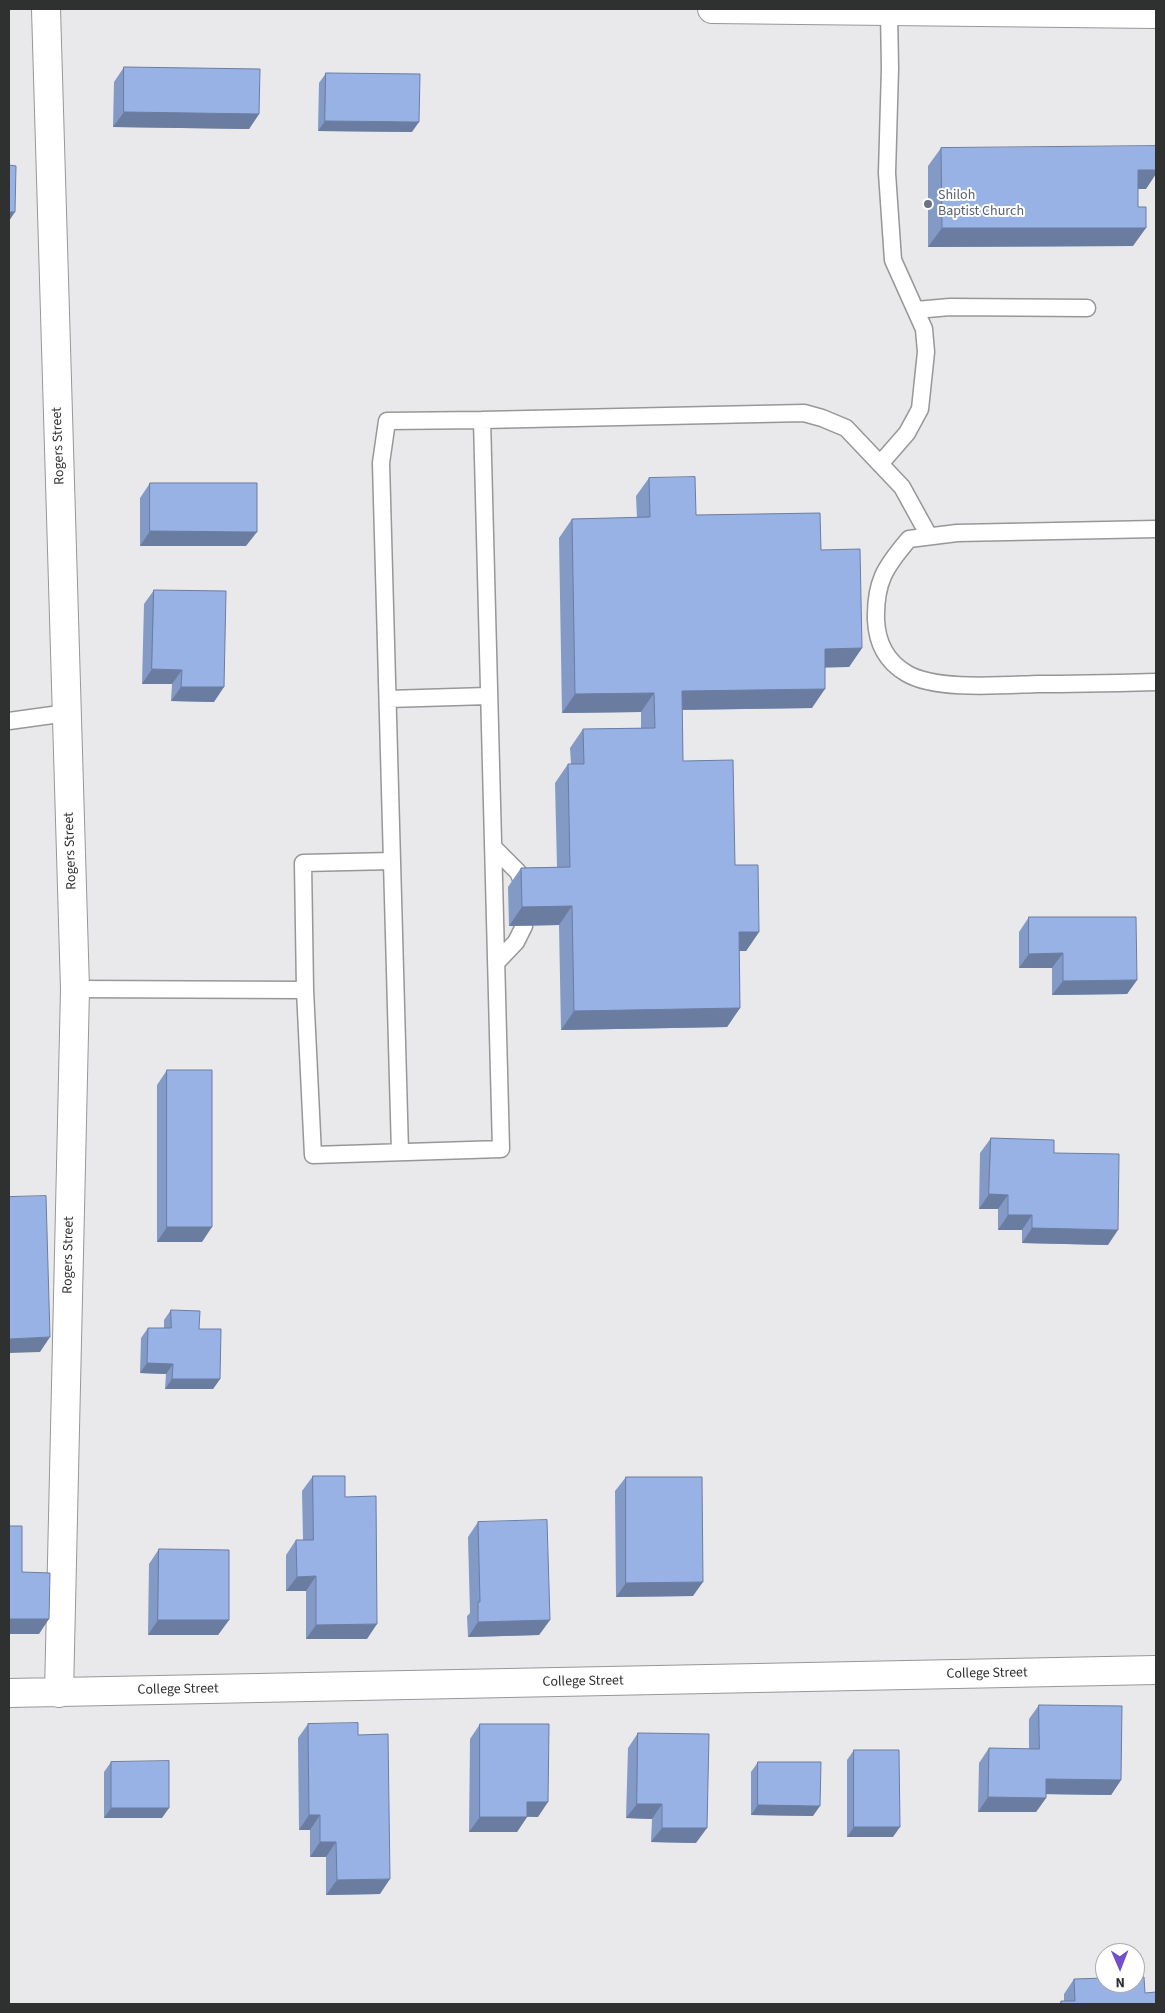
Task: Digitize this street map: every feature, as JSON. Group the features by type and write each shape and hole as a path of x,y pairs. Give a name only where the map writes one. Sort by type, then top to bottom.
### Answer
{"street":[{"name":"Rogers Street","path":"46,9 75,989 59,1693"},
{"path":"712,9 1156,14"},
{"name":"College Street","path":"9,1693 1156,1670"}],"lane":[{"path":"880,464 907,433 920,410 926,352 924,329 893,260 887,173 890,68 889,12"},
{"path":"916,310 950,307 1087,308"},
{"path":"400,1152 381,463 387,421 804,413 846,428 902,487 929,536"},
{"path":"392,860 303,863 305,990 313,1155 501,1149 482,420"},
{"path":"1156,529 957,533 909,539 881,578 875,599 877,633 881,648 892,662 908,674 933,682 972,686 1156,682"},
{"path":"388,699 488,696"},
{"path":"9,721 67,713"},
{"path":"493,846 518,872 524,886"},
{"path":"496,963 516,942 524,926"},
{"path":"75,989 305,990"}],"building":[{"path":"124,67 260,69 259,114 124,112"},
{"path":"326,73 420,74 419,122 325,121"},
{"path":"1156,146 1156,170 1138,170 1138,207 1146,207 1146,228 942,228 941,148"},
{"path":"9,165 16,166 15,212 9,212"},
{"path":"695,477 696,515 820,513 821,550 860,549 862,648 825,649 825,689 682,691 683,761 733,760 735,865 758,865 759,932 739,932 740,1008 574,1011 572,906 522,907 521,868 570,867 568,764 584,764 583,729 655,728 654,693 575,694 572,519 650,517 649,478"},
{"path":"150,483 257,483 257,532 150,531"},
{"path":"154,590 226,591 224,687 181,687 182,670 152,669"},
{"path":"1029,917 1136,917 1137,980 1063,981 1063,953 1029,954"},
{"path":"167,1070 212,1070 212,1227 167,1227"},
{"path":"991,1138 1054,1140 1054,1153 1119,1154 1118,1230 1032,1228 1032,1215 1008,1215 1008,1195 989,1194"},
{"path":"46,1196 50,1337 9,1339 9,1197"},
{"path":"171,1310 200,1311 199,1329 221,1329 220,1379 172,1379 173,1364 147,1363 148,1328 171,1328"},
{"path":"313,1476 345,1476 345,1497 376,1496 377,1624 316,1625 316,1576 297,1577 296,1540 313,1540"},
{"path":"626,1477 702,1477 703,1582 626,1583"},
{"path":"547,1520 550,1620 478,1622 478,1602 480,1602 478,1522"},
{"path":"9,1526 22,1526 22,1572 50,1573 49,1619 9,1619"},
{"path":"159,1549 229,1550 229,1620 158,1620"},
{"path":"1039,1705 1122,1706 1121,1780 1046,1779 1046,1798 988,1797 989,1748 1039,1749"},
{"path":"358,1723 358,1735 388,1734 390,1879 337,1880 336,1842 320,1842 320,1815 309,1815 308,1724"},
{"path":"480,1724 549,1724 548,1802 527,1802 527,1817 480,1817"},
{"path":"638,1733 709,1734 707,1828 662,1828 662,1804 637,1804"},
{"path":"854,1750 899,1750 900,1827 854,1827"},
{"path":"169,1761 169,1808 111,1808 111,1762"},
{"path":"758,1762 821,1762 820,1806 758,1805"},
{"path":"1095,1978 1095,1993 1156,1992 1156,2004 1061,2004 1061,2001 1075,2001 1074,1979"}],"place":[{"name":"Shiloh Baptist Church","path":"928,204"}]}
